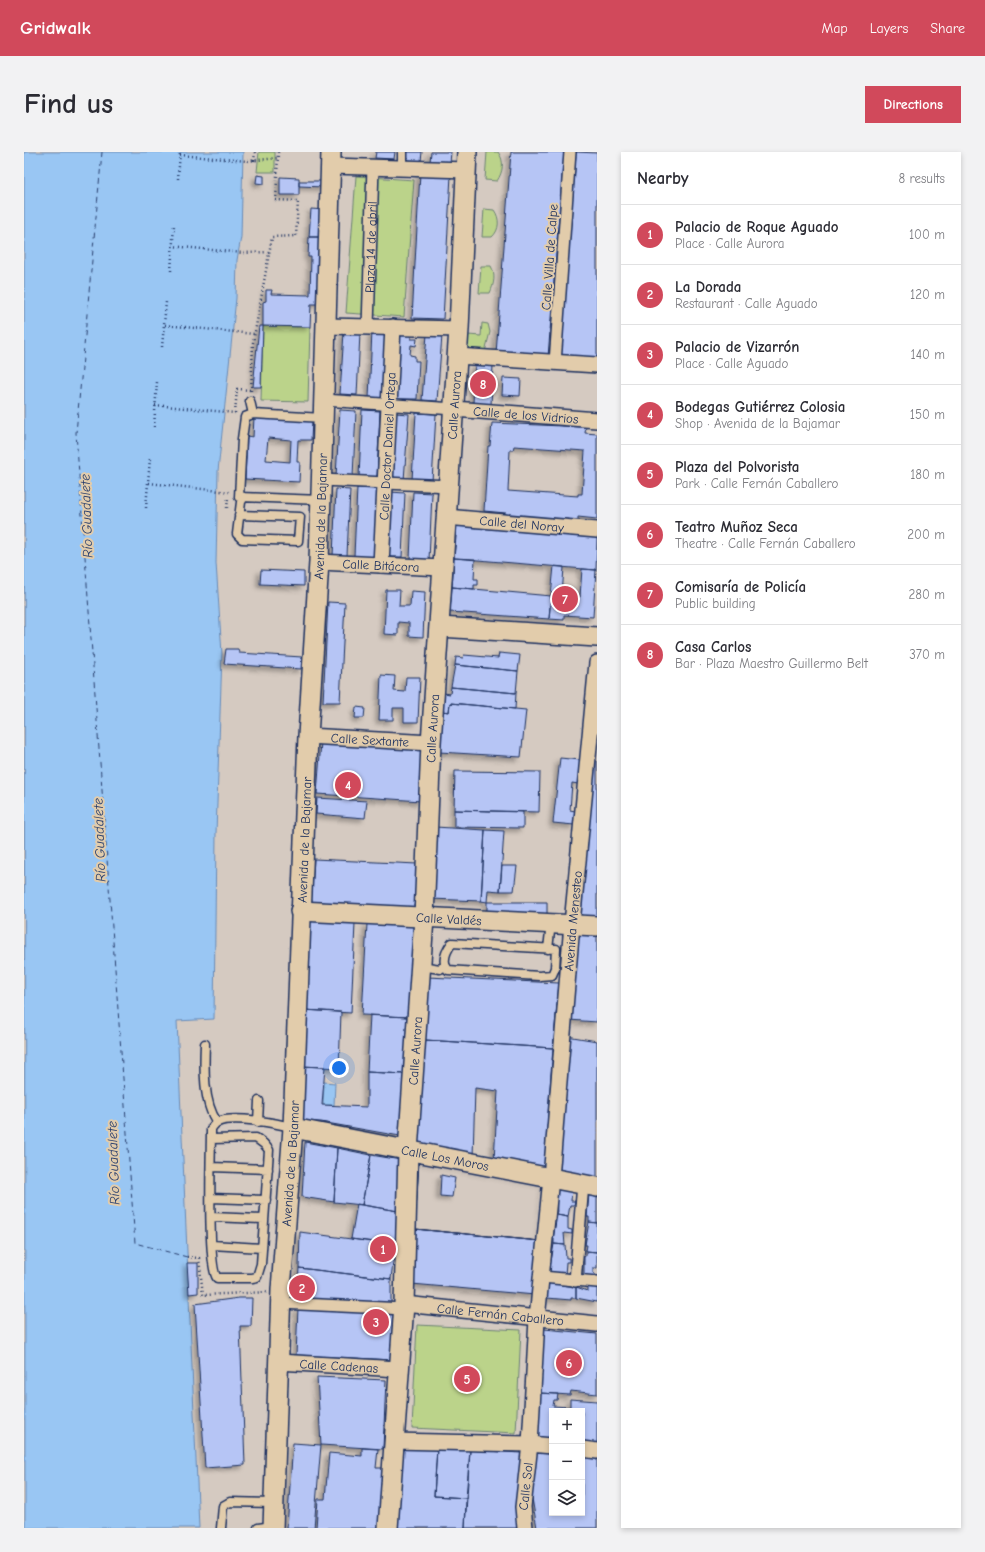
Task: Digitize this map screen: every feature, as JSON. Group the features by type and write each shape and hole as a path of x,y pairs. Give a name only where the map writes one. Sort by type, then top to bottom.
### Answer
{"street":[{"name":"Calle Villa de Calpe","path":"555,363 570,152"},
{"path":"331,159 373,167 402,168 467,161"},
{"name":"Avenida de la Bajamar","path":"268,1527 274,1502 280,1303 293,1128 300,911 308,736 319,562 327,326 327,200 331,159"},
{"name":"Calle Aurora","path":"388,1528 404,1307 408,1151 424,918 431,743 440,627 442,568 460,329 467,161"},
{"name":"Plaza 14 de abril","path":"368,327 373,167"},
{"path":"327,326 460,329"},
{"name":"Calle Doctor Daniel Ortega","path":"381,565 393,328"},
{"path":"457,356 597,365"},
{"path":"324,409 389,405 454,409"},
{"name":"Calle de los Vidrios","path":"454,409 597,420"},
{"path":"322,480 449,486"},
{"name":"Calle del Noray","path":"446,517 597,530"},
{"name":"Calle Bitácora","path":"319,562 442,568"},
{"path":"440,627 597,637"},
{"name":"Avenida Menesteo","path":"537,1319 551,1178 572,924 593,752 597,663"},
{"name":"Calle Sextante","path":"308,736 431,743"},
{"name":"Calle Valdés","path":"300,911 597,926"},
{"name":"Calle Los Moros","path":"293,1128 590,1185"},
{"path":"574,1281 590,1185"},
{"path":"542,1276 574,1281 597,1282"},
{"path":"280,1303 404,1307"},
{"name":"Calle Fernán Caballero","path":"404,1307 597,1324"},
{"name":"Calle Sol","path":"525,1528 523,1506 530,1444 537,1319"},
{"name":"Calle Cadenas","path":"278,1362 399,1369"},
{"path":"394,1441 549,1446"},
{"path":"585,1449 597,1451"}],"lane":[{"path":"402,152 402,168"},
{"path":"250,401 252,414"},
{"path":"321,500 240,497 242,439 245,417 252,414 324,409"},
{"path":"239,515 300,517 298,541 242,539 238,534 239,515 241,502 244,497"},
{"path":"548,949 551,923"},
{"path":"452,943 556,949 555,968 552,975 539,976 448,970 445,966 445,951 452,943"},
{"path":"420,966 440,969 445,966"},
{"path":"205,1044 204,1072 210,1106 217,1122"},
{"path":"258,1122 259,1101"},
{"path":"211,1139 256,1138 269,1150 262,1248 258,1276 217,1278 214,1274 211,1217 211,1139 211,1129 217,1122 226,1120 274,1122 293,1128"},
{"path":"211,1168 268,1169"},
{"path":"211,1198 266,1200"},
{"path":"211,1217 264,1219"},
{"path":"212,1245 262,1248"},
{"path":"221,1528 223,1506 230,1502 274,1502"}],"path":[{"path":"254,161 255,152"},
{"path":"250,401 254,334 272,237 296,236 298,201 276,200 278,152"},
{"path":"178,178 180,154 254,161 278,158"},
{"path":"171,271 174,225"},
{"path":"172,246 243,253 269,252"},
{"path":"162,347 166,302"},
{"path":"165,325 254,334"},
{"path":"154,427 157,382"},
{"path":"155,405 235,413"},
{"path":"146,508 150,458"},
{"path":"149,483 229,492"}],"green space":[{"path":"259,152 275,152 275,172 257,172"},
{"path":"487,152 498,152 502,159 502,170 497,181 485,180"},
{"path":"356,176 414,180 404,317 346,313"},
{"path":"484,209 494,210 498,220 497,231 492,237 482,237"},
{"path":"481,266 491,266 493,269 494,280 490,293 479,293"},
{"path":"482,323 488,324 490,332 485,352 467,351 468,335 481,336"},
{"path":"263,326 310,327 308,402 261,401"},
{"path":"417,1325 521,1330 516,1433 412,1428"}],"water":[{"name":"Río Guadalete","path":"24,152 243,152 241,237 237,260 236,298 218,471 216,563 222,654 216,833 214,1019 177,1021 199,1528 25,1528"},
{"path":"324,1082 335,1083 334,1105 323,1105"}],"building":[{"path":"376,152 395,152 394,159 375,158"},
{"path":"408,152 422,152 421,161 408,160"},
{"path":"431,152 451,152 450,163 430,162"},
{"path":"511,152 564,152 548,357 496,354"},
{"path":"576,152 597,153 597,361 561,359"},
{"path":"420,173 451,175 443,319 412,318"},
{"path":"257,175 264,176 264,184 256,183"},
{"path":"280,177 299,178 299,195 280,195"},
{"path":"299,181 325,181 324,187 299,186"},
{"path":"311,209 324,210 321,237 309,237"},
{"path":"309,237 321,237 320,304 311,304 310,327 263,326 263,302 266,301 266,290 272,290 271,294 310,295 311,257 308,257"},
{"path":"259,326 263,326 261,387 253,387"},
{"path":"372,331 385,332 382,398 369,398"},
{"path":"344,332 360,333 357,395 340,394"},
{"path":"399,333 411,334 411,339 417,339 416,346 411,345 410,355 415,356 415,361 419,361 417,399 396,399"},
{"path":"427,334 442,335 437,401 422,400"},
{"path":"475,364 493,365 491,404 473,403"},
{"path":"503,378 521,379 520,396 502,395"},
{"path":"340,410 356,411 353,477 336,476"},
{"path":"362,410 380,411 377,478 359,477"},
{"path":"395,413 409,414 404,480 391,479"},
{"path":"416,413 436,414 432,481 412,480"},
{"path":"254,417 312,420 311,440 298,440 297,462 300,462 299,482 245,479 247,436 253,437","holes":["268,438 291,440 290,462 266,460"]},
{"path":"492,423 586,427 585,433 597,434 597,519 578,517 578,520 505,515 506,513 484,511 488,446 490,446","holes":["514,446 585,451 582,494 578,494 578,496 508,491 510,450 513,450"]},
{"path":"357,488 377,489 374,557 354,556"},
{"path":"336,489 350,490 347,556 333,556"},
{"path":"390,492 405,493 402,557 387,557"},
{"path":"413,492 432,493 429,560 410,559"},
{"path":"457,526 597,538 596,570 454,558"},
{"path":"454,558 475,559 474,579 478,579 478,585 474,585 474,589 452,587"},
{"path":"554,566 564,567 562,596 551,596"},
{"path":"582,569 596,570 593,617 564,615 564,620 549,619 551,596 580,597"},
{"path":"261,570 304,572 304,586 260,584"},
{"path":"452,587 551,596 549,619 450,612"},
{"path":"386,590 400,590 399,606 410,606 411,591 425,592 423,637 409,636 409,623 398,622 398,635 384,634"},
{"path":"328,602 345,603 340,702 323,702"},
{"path":"226,649 238,649 239,653 302,657 301,669 224,664"},
{"path":"499,653 520,655 518,671 455,665 456,657 463,658 464,655 498,658"},
{"path":"455,665 518,671 516,693 451,687"},
{"path":"381,675 395,676 394,691 405,692 406,677 420,677 418,722 404,722 404,708 393,708 393,720 379,720"},
{"path":"451,687 516,693 515,709 450,703 449,712 442,711 444,693 450,694"},
{"path":"450,703 526,710 521,757 439,752 442,711 449,712"},
{"path":"356,707 365,708 364,718 355,718"},
{"path":"321,742 425,749 421,801 317,794"},
{"path":"560,758 580,760 578,784 572,783 570,810 575,811 574,825 553,823"},
{"path":"592,761 597,761 597,920 578,919"},
{"path":"455,771 540,772 539,812 454,810"},
{"path":"317,798 367,801 365,818 316,814"},
{"path":"454,810 523,812 523,828 454,827"},
{"path":"435,827 485,830 481,901 431,899"},
{"path":"485,830 504,831 500,891 488,890 487,902 481,901"},
{"path":"314,859 417,864 414,911 311,905"},
{"path":"502,866 517,866 514,891 500,891"},
{"path":"487,902 547,902 547,916 487,915"},
{"path":"309,920 355,923 351,1013 304,1010"},
{"path":"367,924 414,926 410,1017 362,1015"},
{"path":"576,935 597,936 597,1022 569,1020"},
{"path":"427,977 559,983 553,1048 425,1040"},
{"path":"304,1010 341,1012 339,1068 302,1066"},
{"path":"370,1015 407,1017 404,1074 367,1072"},
{"path":"567,1036 597,1041 597,1180 554,1172"},
{"path":"425,1040 553,1048 544,1169 494,1160 498,1091 475,1088 473,1157 416,1148"},
{"path":"300,1066 325,1067 322,1105 367,1107 367,1072 404,1074 400,1136 321,1122 297,1121"},
{"path":"305,1142 337,1148 334,1202 302,1197"},
{"path":"337,1148 371,1155 362,1205 334,1202"},
{"path":"371,1155 401,1160 398,1211 362,1205"},
{"path":"419,1160 545,1183 540,1241 415,1229","holes":["441,1175 455,1178 452,1197 440,1196"]},
{"path":"419,1160 545,1183 540,1241 415,1229"},
{"path":"556,1187 572,1188 571,1201 575,1201 574,1205 570,1205 568,1217 557,1215"},
{"path":"589,1193 597,1194 597,1223 589,1222 589,1217 587,1217"},
{"path":"357,1204 398,1211 395,1245 351,1239"},
{"path":"557,1215 568,1217 568,1229 572,1230 572,1234 564,1233 565,1245 554,1244 553,1239"},
{"path":"589,1222 597,1223 597,1252 586,1251 587,1245 585,1245"},
{"path":"415,1229 540,1241 535,1295 412,1284"},
{"path":"300,1232 395,1245 391,1279 299,1268"},
{"path":"554,1244 565,1245 566,1258 569,1258 569,1262 566,1262 565,1275 549,1273"},
{"path":"586,1251 597,1252 597,1268 593,1268 595,1281 584,1279 584,1255 586,1256"},
{"path":"187,1263 198,1263 198,1293 189,1294"},
{"path":"299,1268 391,1279 391,1304 297,1299"},
{"path":"548,1283 576,1287 576,1298 571,1298 571,1300 547,1298"},
{"path":"594,1284 594,1287 597,1288 597,1302 576,1298 576,1287 588,1291 588,1287"},
{"path":"239,1298 252,1298 251,1326 240,1326 245,1465 205,1468 195,1304"},
{"path":"298,1308 395,1313 392,1360 296,1355"},
{"path":"544,1329 597,1334 597,1394 571,1391 570,1395 540,1393"},
{"path":"317,1377 386,1380 383,1449 321,1445"},
{"path":"540,1393 558,1394 557,1400 554,1400 553,1406 570,1407 570,1399 597,1401 597,1445 585,1444 585,1408 549,1408 549,1442 536,1441"},
{"path":"293,1443 321,1445 314,1528 287,1528"},
{"path":"403,1447 437,1448 434,1496 466,1498 465,1528 398,1528"},
{"path":"362,1448 378,1449 376,1468 383,1468 379,1528 316,1528 318,1499 325,1499 329,1453 362,1456"},
{"path":"437,1448 470,1450 466,1498 434,1496"},
{"path":"470,1450 521,1453 517,1528 465,1528"},
{"path":"535,1452 549,1453 549,1516 585,1516 585,1455 597,1456 597,1528 537,1528 531,1492"}],"ferry route":[{"path":"102,152 76,433 135,1243 187,1257"}],"place":[{"name":"Casa Carlos","path":"483,384"},
{"name":"Comisaría de Policía","path":"565,599"},
{"name":"Bodegas Gutiérrez Colosia","path":"348,785"},
{"name":"Palacio de Roque Aguado","path":"383,1249"},
{"name":"La Dorada","path":"302,1288"},
{"name":"Palacio de Vizarrón","path":"376,1322"},
{"name":"Teatro Muñoz Seca","path":"569,1363"},
{"name":"Plaza del Polvorista","path":"467,1379"}]}
